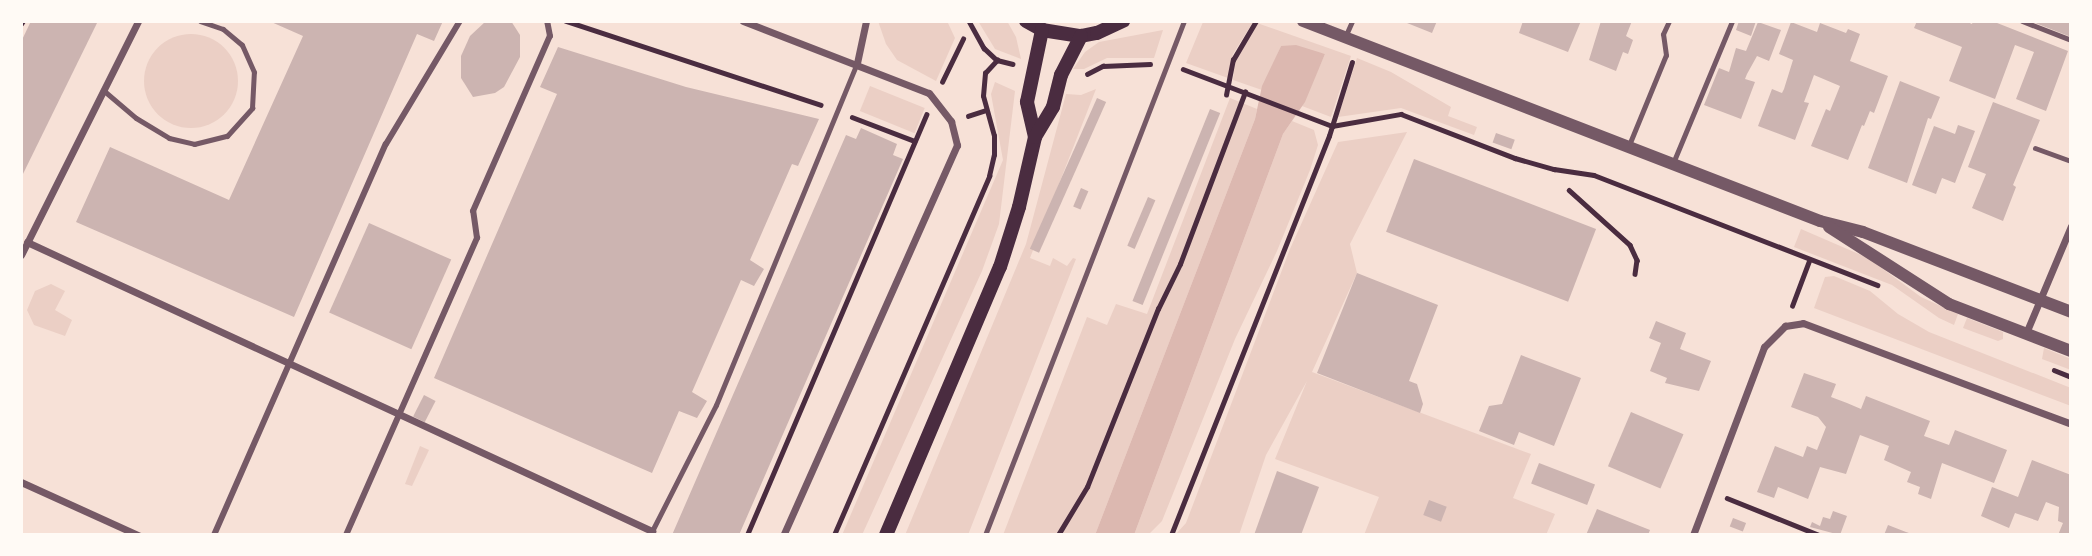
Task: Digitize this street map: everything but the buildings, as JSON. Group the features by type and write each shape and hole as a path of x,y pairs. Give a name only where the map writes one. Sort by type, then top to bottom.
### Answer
{"main road":[{"path":"1026,21 1042,30 1082,36 1124,21"},
{"path":"1035,137 1027,102 1042,30"},
{"path":"886,535 1000,267 1019,207 1035,137 1053,107 1061,75 1082,36"}],"street":[{"path":"21,255 138,21"},
{"path":"214,535 386,144 460,21"},
{"path":"346,535 477,238 473,211 550,36 547,21"},
{"path":"743,21 929,93 951,121 957,145 783,535"},
{"path":"857,64 866,21"},
{"path":"1303,21 1820,221 1863,232 2071,312"},
{"path":"1820,221 1949,304 2071,351"},
{"path":"2026,333 2071,226"},
{"path":"27,242 651,533"},
{"path":"1693,535 1764,347 1785,327 1803,323 2071,424"},
{"path":"21,482 138,535"}],"lane":[{"path":"103,90 136,118 169,138 194,145 227,136 251,108 254,72 242,45 223,29 200,21"},
{"path":"985,535 1184,21"},
{"path":"1345,37 1352,21"},
{"path":"1629,145 1666,55 1663,34 1669,21"},
{"path":"1673,163 1732,21"},
{"path":"2022,21 2071,40"},
{"path":"651,533 716,405 857,64"},
{"path":"2035,148 2071,162"}],"path":[{"path":"566,21 829,107"},
{"path":"969,21 984,48 997,60 1032,69"},
{"path":"1226,95 1237,49 1256,21"},
{"path":"747,535 933,98 963,39"},
{"path":"1171,535 1332,126 1354,57"},
{"path":"834,535 989,176 993,136 983,96 985,74 997,60"},
{"path":"1061,75 1079,77 1103,66 1168,65 1332,126 1401,114 1527,161 1594,175 1884,288"},
{"path":"1058,535 1091,477 1153,321 1184,253 1245,92"},
{"path":"848,115 915,141"},
{"path":"1569,190 1630,244 1637,260 1635,274"},
{"path":"1785,327 1809,261"},
{"path":"2049,368 2071,377"},
{"path":"1710,491 1818,535"}],"shaded area":[{"path":"878,21 947,21 955,38 936,81 897,60 886,44"},
{"path":"978,21 1007,21 1016,37 1021,59 995,49"},
{"path":"1203,22 1253,22 1233,54 1228,78 1186,63"},
{"path":"1257,23 1351,56 1331,117 1302,106 1325,54 1281,46 1262,90 1233,80 1235,61"},
{"path":"1163,30 1154,58 1107,58 1084,69 1073,69 1085,52 1099,42"},
{"path":"191,34 209,38 224,48 234,63 238,81 234,99 224,114 209,124 191,128 173,124 158,114 148,99 144,81 148,63 158,48 173,38"},
{"path":"1296,45 1325,54 1305,102 1283,134 1134,535 1095,535 1255,119 1262,86 1281,46"},
{"path":"1357,58 1391,72 1451,107 1448,116 1477,127 1474,135 1401,108 1338,117"},
{"path":"995,82 1015,91 999,224 982,271 862,535 842,535 1003,160 991,94"},
{"path":"870,86 925,108 915,133 860,111"},
{"path":"1096,89 1030,258 1050,266 1053,258 1067,266 1073,258 1076,259 968,535 905,535 1026,244 1066,94 1081,95"},
{"path":"1230,98 1257,109 1255,119 1095,535 1003,535 1087,317 1107,325 1116,304 1147,314"},
{"path":"1292,121 1314,130 1318,145 1310,170 1277,251 1235,339 1162,521 1148,535 1134,535 1283,134"},
{"path":"1407,132 1350,244 1357,273 1312,372 1531,454 1513,498 1555,514 1546,535 1364,535 1379,497 1275,459 1307,381 1266,455 1239,535 1175,535 1186,523 1290,249 1338,142"},
{"path":"1801,229 1868,258 1921,297 1958,314 1954,325 1939,318 1892,285 1794,247"},
{"path":"1834,276 1870,291 1898,314 1929,332 2071,388 2071,406 1814,308 1825,277"},
{"path":"51,284 65,291 55,310 72,320 65,336 34,325 27,310 35,291"},
{"path":"1967,318 2003,332 2003,339 1998,341 1963,328"},
{"path":"2044,348 2071,359 2071,370 2042,359"},
{"path":"420,446 429,450 412,486 405,484"}]}
